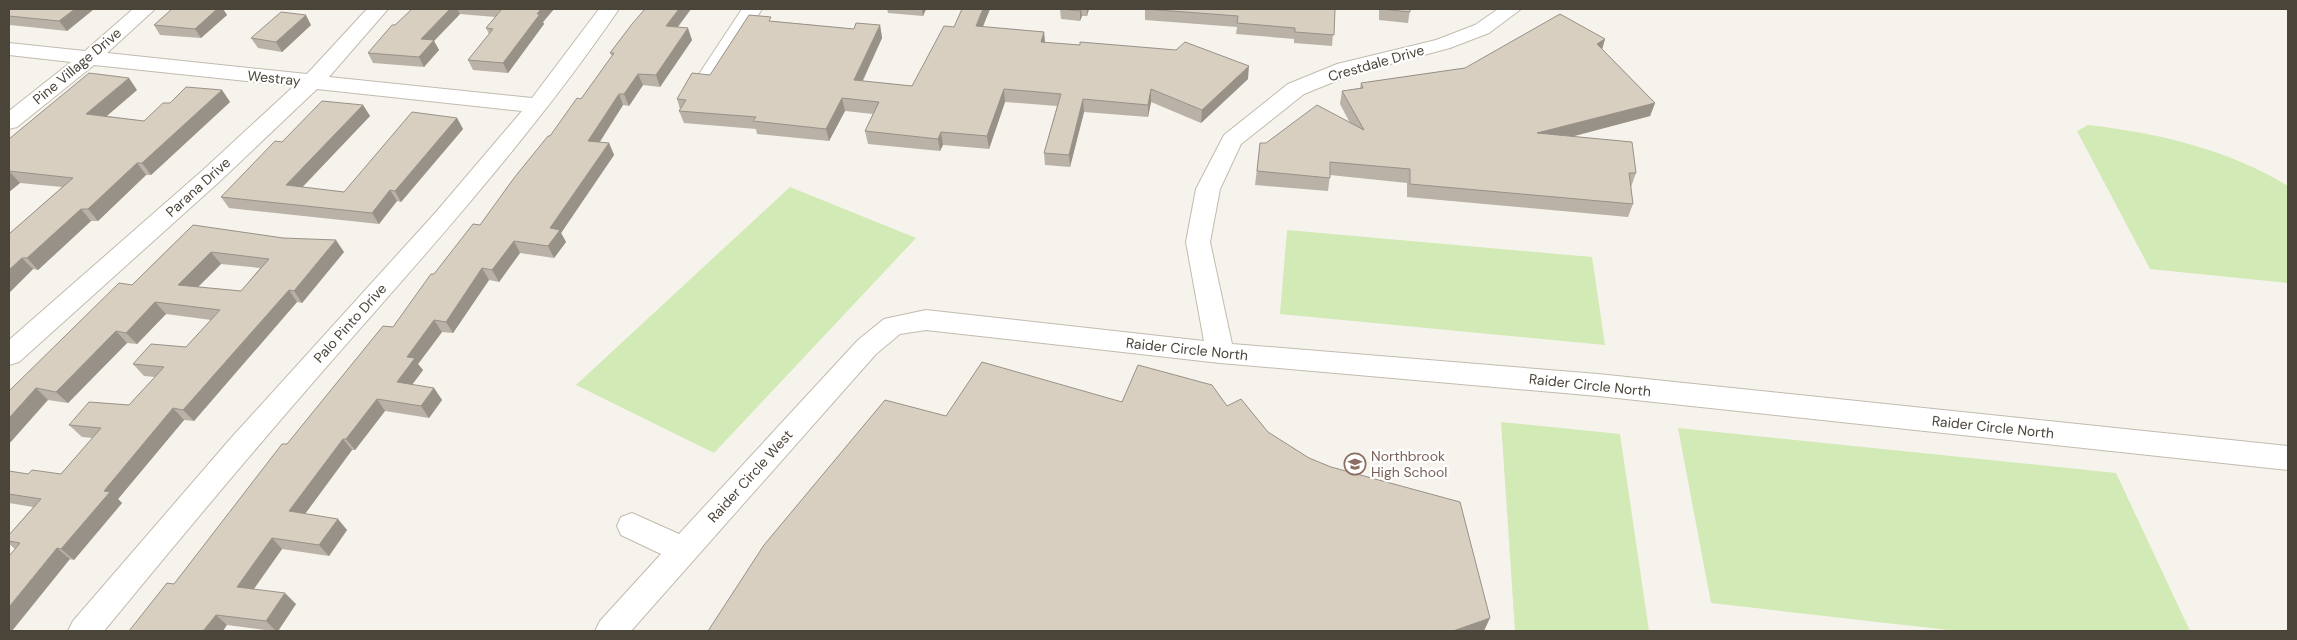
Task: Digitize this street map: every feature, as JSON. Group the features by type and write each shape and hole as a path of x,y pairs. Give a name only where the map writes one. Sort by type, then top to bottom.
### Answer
{"street":[{"name":"Pine Village Drive","path":"9,122 89,58 145,9"},
{"name":"Parana Drive","path":"9,355 211,176 312,82 378,9"},
{"name":"Palo Pinto Drive","path":"84,631 234,452 428,237 538,106 609,9"},
{"path":"710,74 759,9"},
{"name":"Crestdale Drive","path":"1220,353 1198,242 1208,189 1232,140 1296,89 1345,69 1443,44 1482,28 1493,13"},
{"name":"Westray","path":"9,49 538,106"},
{"name":"Raider Circle North","path":"893,326 926,320 1220,353 1598,385 2288,458"},
{"name":"Raider Circle West","path":"611,631 861,354 893,326"},
{"path":"632,526 683,550"}],"green space":[{"path":"2088,125 2166,138 2191,145 2241,162 2288,186 2288,283 2150,269 2077,131"},
{"path":"790,187 916,238 714,453 576,385"},
{"path":"1287,230 1592,257 1605,345 1280,314"},
{"path":"1501,422 1620,434 1649,631 1515,631"},
{"path":"1678,428 2116,473 2190,631 1957,631 1711,603"}],"building":[{"path":"9,9 75,9 59,21 9,16"},
{"path":"172,9 217,9 195,29 154,25"},
{"path":"412,9 450,9 421,39 434,40 419,57 368,53 392,25 395,25"},
{"path":"502,9 541,9 537,14 540,14 503,63 468,60 493,29 486,28"},
{"path":"645,9 679,9 666,26 688,28 656,75 638,74 624,94 619,94 588,141 609,143 550,228 560,230 548,246 514,241 492,270 482,268 446,322 434,320 407,357 415,358 397,382 434,388 421,406 377,399 346,439 343,439 289,511 338,519 319,545 272,538 237,587 285,593 266,621 216,615 203,631 129,631 167,583 174,584 282,444 287,444 383,326 393,327 431,274 434,274 473,224 480,225 514,178 548,136 550,136 577,98 581,99 614,53 610,53"},
{"path":"962,9 983,9 976,26 1044,32 1041,42 1080,45 1080,42 1176,50 1185,42 1249,66 1202,110 1151,89 1148,105 1083,99 1069,155 1044,153 1061,94 1004,89 987,136 941,132 938,139 865,131 879,102 842,98 826,129 753,121 756,117 679,111 686,100 677,99 692,73 710,75 749,15 771,17 769,21 854,29 856,23 880,25 854,80 912,86 944,26 954,27"},
{"path":"1060,9 1080,9 1080,11"},
{"path":"1145,9 1335,9 1334,35 1295,32 1295,28 1237,23 1238,16"},
{"path":"1380,9 1410,9 1410,12"},
{"path":"281,12 306,15 276,42 251,38"},
{"path":"1560,14 1605,39 1597,44 1655,103 1537,133 1632,142 1636,173 1629,173 1633,204 1410,184 1410,169 1330,162 1330,178 1257,171 1260,143 1266,143 1317,105 1364,130 1342,91 1363,88 1361,83 1465,68"},
{"path":"89,73 129,78 86,114 144,121 163,103 170,103 186,87 222,90 142,163 137,163 88,209 81,209 27,258 22,258 9,270 9,234 73,178 9,171 9,139"},
{"path":"322,101 363,105 286,185 344,192 412,112 457,118 395,191 390,190 372,213 221,197 275,141 282,142"},
{"path":"193,225 283,238 336,240 294,291 289,290 183,410 173,408 104,491 110,492 61,549 57,548 9,607 9,556 20,543 9,541 9,535 41,499 9,494 9,471 28,474 32,470 61,474 101,428 69,425 89,402 129,405 164,367 133,364 151,344 186,347 220,310 155,302 126,333 116,331 56,392 36,388 9,418 9,391 119,283 132,285","holes":["211,252 269,259 241,291 178,285"]},
{"name":"Northbrook High School","path":"982,362 1122,402 1138,365 1212,385 1227,406 1241,399 1268,432 1309,458 1331,467 1460,502 1490,618 1453,631 708,631 764,545 885,400 946,416"}],"place":[{"name":"Northbrook High School","path":"1355,464"}]}
